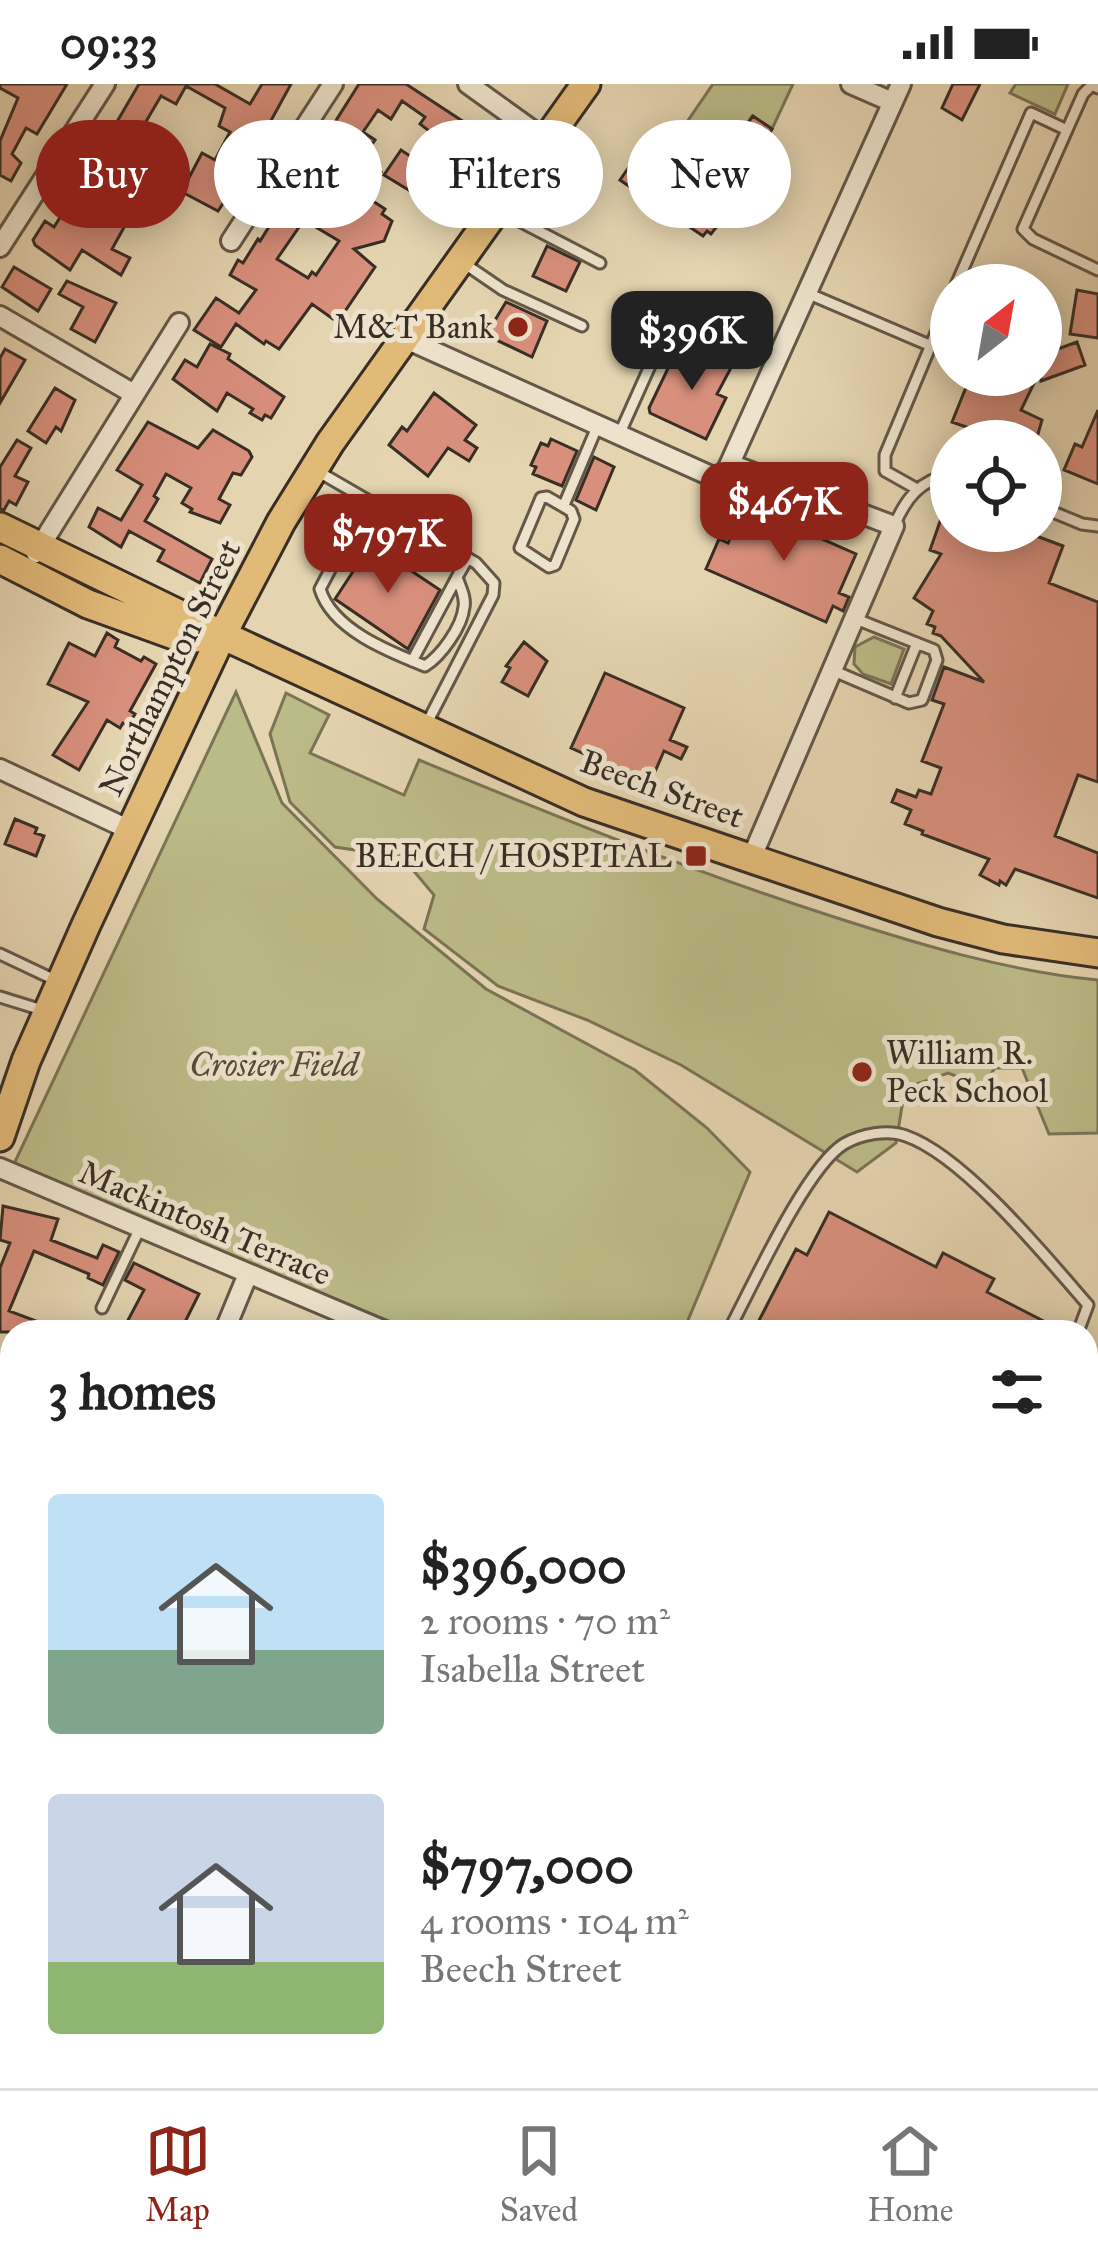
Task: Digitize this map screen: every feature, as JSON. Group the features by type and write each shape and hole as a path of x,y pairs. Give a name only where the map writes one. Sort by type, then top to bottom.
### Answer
{"main road":[{"name":"Northampton Street","path":"560,120 586,84"},
{"name":"Northampton Street","path":"0,1137 47,1012 222,635 281,522 485,228"},
{"path":"0,527 88,604 185,638 222,635"},
{"path":"0,559 33,559"},
{"name":"Beech Street","path":"222,635 584,802 938,922 1003,939 1098,953"}],"street":[{"path":"0,247 105,84"},
{"path":"231,241 333,84"},
{"path":"468,84 518,120"},
{"path":"726,472 895,93 851,84"},
{"path":"0,316 134,394"},
{"path":"33,559 179,323"},
{"path":"406,339 619,436 894,526 751,859"},
{"path":"0,769 132,831"},
{"name":"Mackintosh Terrace","path":"0,1168 358,1320"},
{"path":"229,1320 248,1274"}],"lane":[{"path":"1098,88 1092,85 1083,94 1023,229 1033,239 1098,270"},
{"path":"965,264 1031,113 1067,130"},
{"path":"532,228 600,263"},
{"path":"462,262 503,290 581,326"},
{"path":"807,293 928,345"},
{"path":"619,436 676,318 776,362"},
{"path":"917,489 885,471 885,455 930,341"},
{"path":"564,505 597,425"},
{"path":"314,470 468,558 488,572 494,583 493,595 425,728"},
{"path":"894,526 905,502 930,483"},
{"path":"547,496 564,505 574,519 555,565 549,567 520,548 541,498 547,496"},
{"path":"368,500 320,589 325,606 347,626 425,666 437,659 458,623 465,602 457,578"},
{"path":"1062,516 1098,526"},
{"path":"412,661 468,558"},
{"path":"834,671 914,705 922,700 938,657 934,650 856,619"},
{"path":"895,698 916,643"},
{"path":"0,954 61,983"},
{"path":"0,997 47,1012"},
{"path":"734,1320 800,1197 842,1145 875,1133 905,1135 967,1176 1088,1306 1083,1320"},
{"path":"102,1308 140,1228"}],"green space":[{"path":"713,84 793,84 776,120 752,116 749,120 688,120"},
{"path":"1016,84 1068,84 1055,114 1010,93"},
{"path":"874,637 904,649 891,684 863,674 854,664 855,647"},
{"name":"Crosier Field","path":"236,692 282,803 377,899 486,989 635,1070 707,1128 750,1172 688,1320 386,1320 13,1166"},
{"path":"286,693 329,715 310,753 404,795 419,760 675,862 831,916 996,963 1098,980 1098,1133 1049,1134 1022,1068 995,1068 983,1086 948,1073 905,1088 896,1143 857,1172 681,1065 587,1020 498,986 424,929 434,895 402,857 335,847 290,802 270,734"}],"building":[{"path":"0,84 67,84 45,120 36,120 36,133 26,128 12,154 21,163 11,181 0,175 0,141 18,98"},
{"path":"139,84 215,84 250,104 262,84 291,84 271,120 221,120 225,108 186,86 176,104 161,96 147,120 118,120"},
{"path":"359,84 406,84 461,120 423,120 425,117 402,101 391,119 378,110 371,120 336,120"},
{"path":"953,84 980,84 962,120 942,108"},
{"path":"401,150 406,153 406,188 384,175"},
{"path":"202,153 214,159 214,209 190,196 190,176"},
{"path":"382,214 392,221 384,241 354,249 375,267 341,317 337,314 333,319 312,304 279,349 236,324 221,347 194,330 216,298 239,313 256,290 230,275 268,228 298,228 277,259 308,278 312,272 316,275 339,241 317,228 382,228"},
{"path":"41,228 124,228 112,249 130,258 121,275 82,250 70,270 33,240"},
{"path":"691,228 716,228 711,234 707,231 703,236"},
{"path":"547,246 580,262 566,291 533,276"},
{"path":"14,267 51,289 38,311 2,287"},
{"path":"67,281 116,303 95,342 71,329 83,307 59,294"},
{"path":"1077,290 1098,294 1098,338 1070,334"},
{"path":"506,302 547,321 532,357 486,335"},
{"path":"1077,342 1085,365 1062,373 1062,347"},
{"path":"210,344 284,397 271,418 265,415 262,420 227,393 217,411 173,379 185,360 197,367"},
{"path":"691,346 732,366 717,394 726,398 706,439 650,413 649,408 671,362 681,367"},
{"path":"5,349 25,360 0,403 0,358"},
{"path":"55,388 75,400 61,431 56,427 46,443 28,431"},
{"path":"434,393 476,425 465,440 477,448 469,461 448,448 428,476 389,445 402,427 407,431"},
{"path":"963,396 1028,396 1021,410 1042,420 953,420"},
{"path":"1098,410 1098,484 1064,470 1075,444 1082,447"},
{"path":"148,422 198,448 213,430 252,457 241,475 233,473 219,499 230,505 220,523 190,512 182,503 191,488 166,474 154,496 158,499 145,521 212,559 200,583 158,561 164,550 129,531 121,547 89,527 98,508 121,520 142,485 117,470"},
{"path":"551,439 577,451 562,486 533,474 536,467 531,465 541,443 548,446"},
{"path":"17,440 31,448 15,476 28,482 16,505 9,501 4,510 0,509 0,467"},
{"path":"594,457 614,467 596,510 576,500"},
{"path":"745,505 856,554 839,593 849,597 843,611 833,606 826,622 706,569 719,539 728,543"},
{"path":"371,544 440,590 408,649 335,599"},
{"path":"936,552 1061,552 1049,583 1098,602 1098,782 1078,775 1055,836 1098,853 1098,898 1015,869 1006,885 1000,881 999,885 980,875 989,859 922,834 905,824 911,810 892,802 897,790 916,797 919,790 931,794 941,768 922,761 944,704 932,700 944,667 984,682 933,633 935,627 927,624 933,611 914,598 941,554"},
{"path":"107,633 118,640 115,647 156,664 130,711 135,714 128,726 123,723 120,728 107,720 79,770 53,755 88,702 48,684 69,643 95,656"},
{"path":"524,642 547,661 528,696 502,682 510,668 506,666"},
{"path":"605,673 684,708 670,740 687,747 681,759 664,751 650,783 571,748"},
{"path":"15,819 44,836 36,856 5,844"},
{"path":"3,1206 58,1219 51,1240 97,1258 103,1245 119,1252 103,1285 88,1278 89,1274 34,1251 9,1311 33,1320 0,1320 0,1268 10,1243 0,1240"},
{"path":"829,1212 936,1267 943,1253 994,1279 987,1292 1042,1320 759,1320 796,1249 807,1255"},
{"path":"134,1263 199,1294 186,1320 128,1320 144,1290 125,1280"}],"place":[{"name":"M&T Bank","path":"518,327"},
{"name":"BEECH / HOSPITAL","path":"696,856"},
{"name":"William R. Peck School","path":"862,1072"}]}
